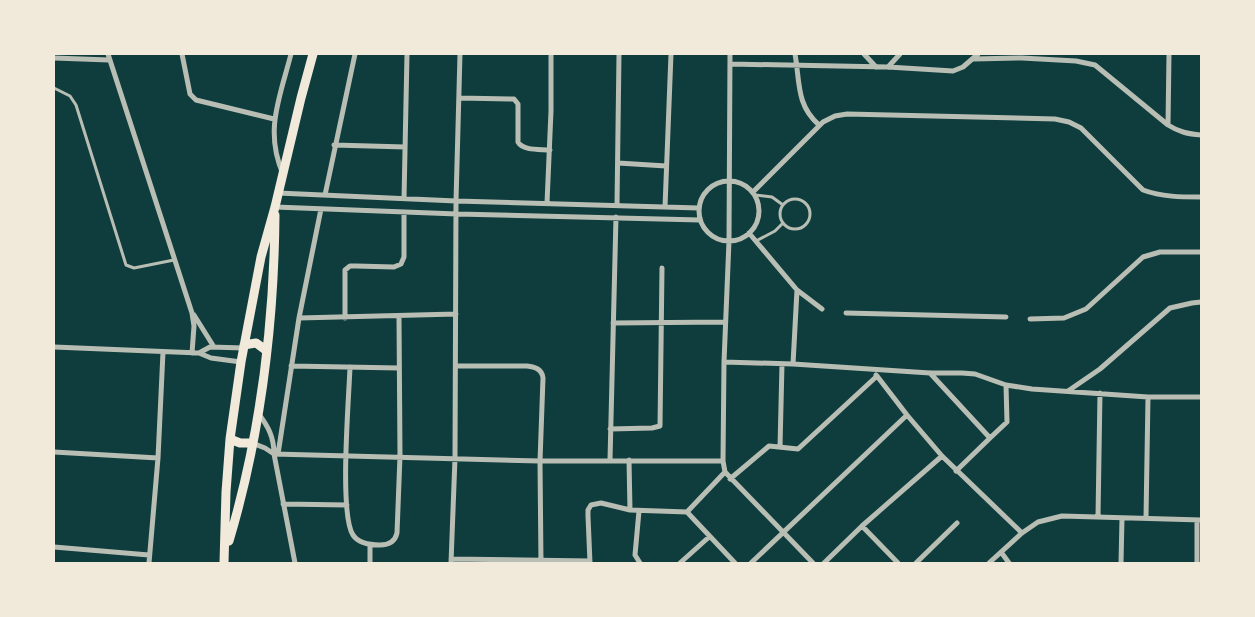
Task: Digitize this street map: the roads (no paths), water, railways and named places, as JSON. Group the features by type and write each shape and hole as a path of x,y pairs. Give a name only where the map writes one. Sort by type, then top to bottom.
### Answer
{"main road":[{"path":"224,563 258,413 267,351 278,194 313,54"},
{"path":"226,550 226,492 230,439 241,362 261,257 276,206"},
{"path":"244,346 256,343 267,351"},
{"path":"230,439 240,443 252,443"}],"street":[{"path":"108,54 192,313 194,326 192,353"},
{"path":"182,54 190,94 196,100 274,119"},
{"path":"283,175 274,145 274,119 292,54"},
{"path":"325,195 334,145 355,54"},
{"path":"404,199 408,54"},
{"path":"460,54 456,201 455,458 451,561 590,562 589,507 595,503 601,503 639,511 686,512 735,563"},
{"path":"548,203 551,54"},
{"path":"617,205 619,54"},
{"path":"664,207 671,54"},
{"path":"730,54 729,241 725,322 723,461 725,472 730,479 813,563"},
{"path":"795,54 804,107 807,114 819,125"},
{"path":"864,54 876,67"},
{"path":"888,67 900,54"},
{"path":"730,64 888,67 953,71 963,67 978,54"},
{"path":"1076,54 1076,61"},
{"path":"1168,126 1169,54"},
{"path":"54,58 110,60"},
{"path":"973,59 1022,58 1076,61 1095,65 1168,126 1176,131 1188,134 1201,134"},
{"path":"459,98 514,99 518,104 518,142 520,145 523,148 550,150"},
{"path":"754,193 819,125 830,118 847,114 1062,120 1081,128 1143,190 1156,195 1201,197"},
{"path":"334,145 406,147"},
{"path":"618,163 666,166"},
{"path":"729,180 745,185 754,193 759,208 759,218 749,234 738,240 729,241 714,237 708,233 700,220 699,208 700,201 709,188 729,180"},
{"path":"278,194 699,208"},
{"path":"276,206 457,214 700,220"},
{"path":"276,454 298,318 321,209"},
{"path":"345,318 345,270 350,266 394,267 401,264 404,257 404,212"},
{"path":"610,460 616,218"},
{"path":"749,234 798,290 822,310"},
{"path":"1030,319 1064,318 1086,309 1143,257 1160,252 1201,252"},
{"path":"610,429 652,428 660,426 662,268"},
{"path":"793,364 798,290"},
{"path":"1068,392 1100,369 1170,308 1201,302"},
{"path":"192,313 214,347"},
{"path":"846,313 1006,317"},
{"path":"298,318 399,317 456,314"},
{"path":"350,367 346,455 347,505 350,529 352,534 360,541 370,544 387,545 396,538 400,456 399,317"},
{"path":"613,323 725,322"},
{"path":"200,353 206,348 244,346"},
{"path":"54,347 200,353 211,358 241,362"},
{"path":"148,563 158,458 162,352"},
{"path":"724,362 975,374 1006,385 1068,392 1201,398"},
{"path":"780,447 782,364"},
{"path":"291,366 399,368"},
{"path":"456,366 528,366 542,372 540,461 541,562"},
{"path":"873,370 907,415 942,456 1022,533"},
{"path":"930,373 990,438"},
{"path":"730,479 767,446 798,449 877,376"},
{"path":"956,471 1007,422 1006,385"},
{"path":"1098,516 1100,393"},
{"path":"1146,518 1148,397"},
{"path":"258,413 271,433 295,563"},
{"path":"750,563 907,415"},
{"path":"252,443 276,454 540,461 723,461"},
{"path":"54,452 158,458"},
{"path":"824,563 862,526 942,456"},
{"path":"629,460 630,510"},
{"path":"686,512 725,472"},
{"path":"284,504 347,505"},
{"path":"639,511 635,555 640,563"},
{"path":"989,563 1022,533 1038,522 1062,516 1098,516 1199,520 1197,563"},
{"path":"1122,518 1122,563"},
{"path":"916,563 957,523"},
{"path":"862,526 898,563"},
{"path":"680,563 709,537"},
{"path":"370,544 370,563"},
{"path":"54,547 149,555"},
{"path":"1001,552 1009,563"}],"lane":[{"path":"54,88 70,96 76,105 126,265 134,268 175,260"},
{"path":"754,193 772,197 783,205"},
{"path":"790,200 800,200 808,206 809,216 805,224 796,228 783,223 780,211 783,205 790,200"},
{"path":"756,240 775,231 783,223"}]}
